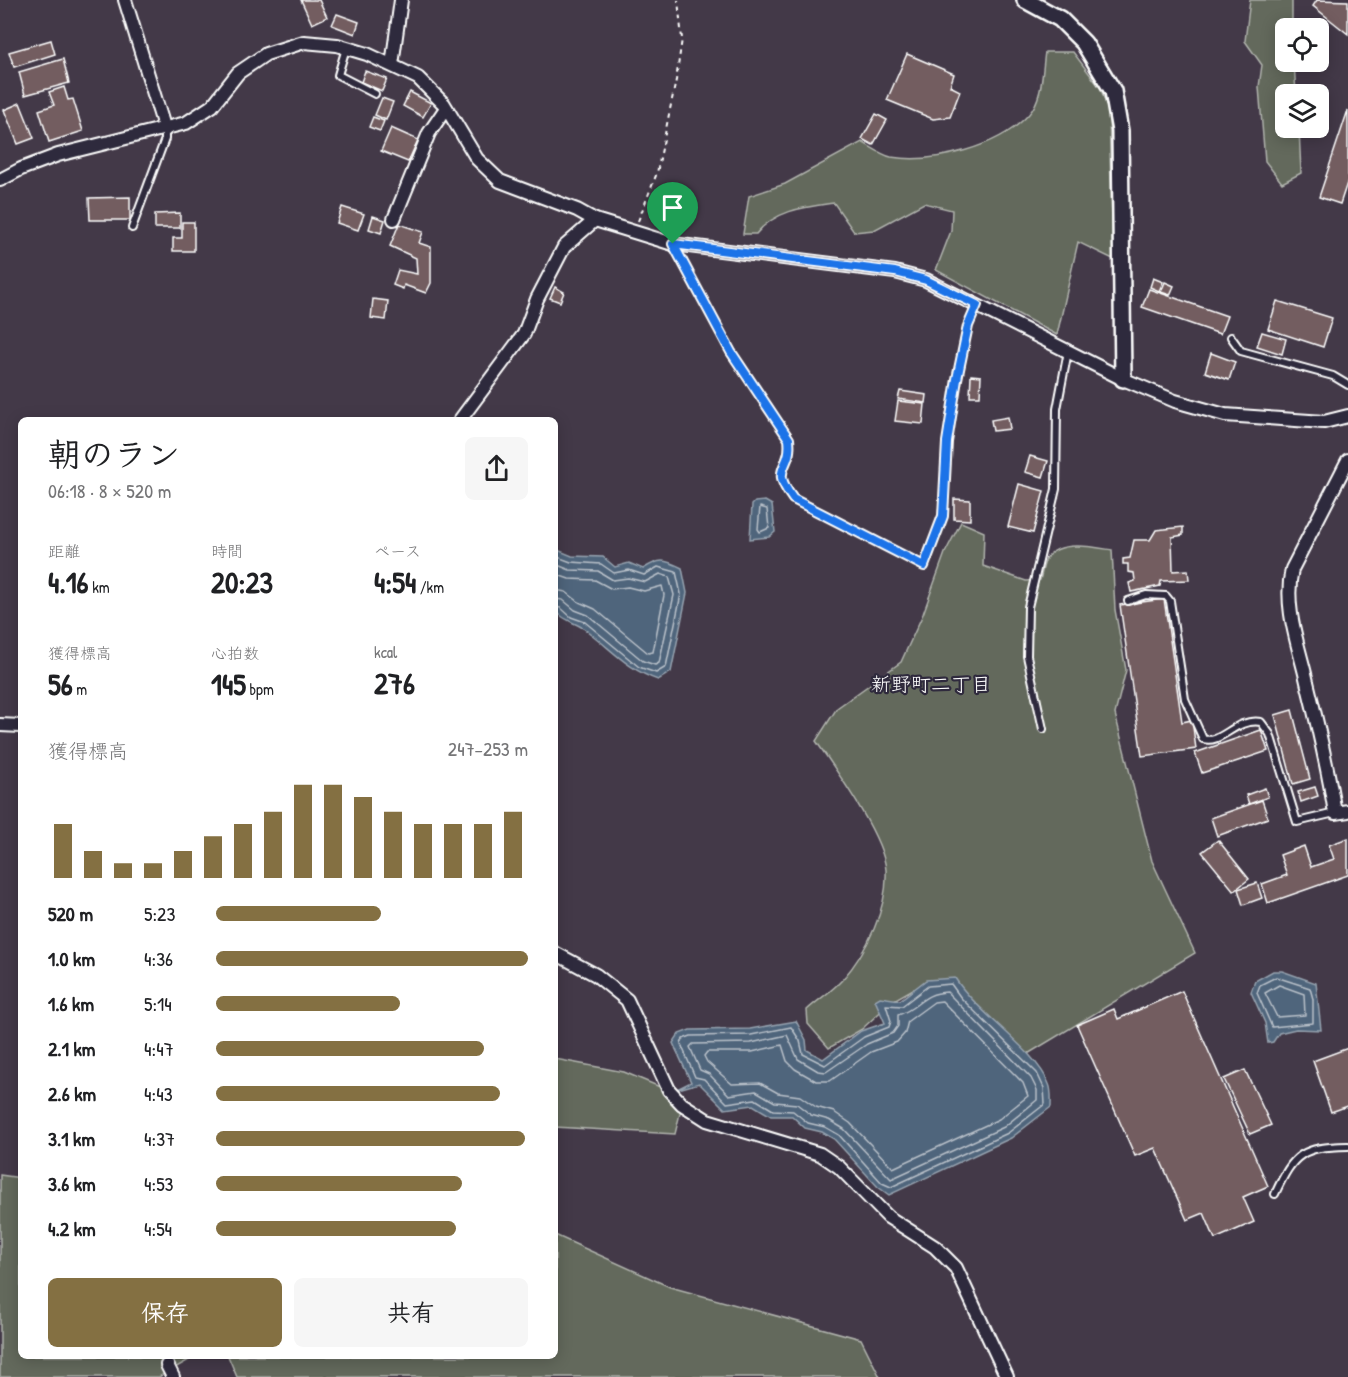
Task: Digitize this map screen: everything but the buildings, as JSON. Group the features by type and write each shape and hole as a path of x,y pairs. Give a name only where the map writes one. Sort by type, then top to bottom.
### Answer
{"street":[{"path":"125,0 165,130"},
{"path":"392,65 401,0"},
{"path":"1025,0 1060,19 1084,43 1113,91 1120,131 1123,379"},
{"path":"0,180 58,155 186,123 212,106 238,73 266,54 304,42 347,48 392,65 418,78 446,108 477,159 500,181 578,210 595,220 673,244 895,272 926,280 1123,379 1175,401 1225,416 1324,422 1348,416"},
{"path":"394,219 429,133 446,108"},
{"path":"462,417 524,334 537,298 564,247 595,220"},
{"path":"1348,460 1292,570 1288,589 1293,622 1329,772 1335,813 1348,811"},
{"path":"0,725 18,726"},
{"path":"558,955 596,975 627,1000 669,1089 682,1104 706,1120 820,1154 839,1167 888,1217 935,1247 956,1268 1007,1377"}],"lane":[{"path":"347,48 338,75 375,94"},
{"path":"132,228 165,139 165,130"},
{"path":"1232,337 1241,351 1333,376 1348,385"},
{"path":"1043,729 1027,656 1028,607 1056,489 1057,409 1068,350"},
{"path":"1128,601 1146,595 1166,596 1170,601 1185,699 1203,739 1217,739 1242,722 1262,722 1270,734 1296,822 1335,813"},
{"path":"1275,1194 1286,1172 1303,1152 1326,1147 1348,1146"}],"path":[{"path":"633,232 657,173 676,80 682,39 678,0"},
{"path":"673,244 731,352 789,439 790,450 781,473 781,483 793,499 924,566 943,516 951,421 968,326 977,305"}],"green space":[{"path":"1250,0 1292,0 1292,18 1275,18 1275,72 1295,72 1295,84 1275,84 1275,138 1299,138 1301,173 1282,183 1265,161 1259,87 1262,65 1245,41"},
{"path":"1045,52 1073,52 1101,89 1109,114 1113,259 1078,242 1057,335 936,270 951,231 952,210 924,203 874,230 854,232 834,203 791,211 772,220 756,234 743,234 749,196 785,184 862,142 880,153 908,159 945,155 984,144 1001,136 1016,126 1034,108 1041,84"},
{"path":"961,522 984,532 983,566 1026,581 1040,580 1047,557 1061,548 1078,546 1112,550 1115,610 1126,670 1115,714 1152,861 1195,953 1021,1058 931,992 913,989 892,1001 862,1029 829,1048 808,1024 807,1010 842,980 860,956 880,914 886,884 886,870 877,840 868,822 816,741 837,708 901,662 923,614 945,553"},
{"path":"558,1060 624,1072 684,1097 675,1134 558,1127"},
{"path":"0,1175 18,1178 18,1359 191,1359 159,1377 0,1377"},
{"path":"558,1236 670,1287 861,1339 880,1377 237,1377 229,1359 558,1359"}],"water":[{"path":"765,501 772,505 775,532 769,537 750,539 752,505 755,502"},
{"path":"558,550 572,556 603,557 615,567 629,563 643,569 662,561 682,568 687,593 671,672 658,680 627,664 583,628 558,613"},
{"path":"1273,971 1282,971 1316,983 1321,1030 1296,1029 1279,1033 1273,1042 1268,1043 1265,1023 1251,992 1255,981"},
{"path":"955,978 977,1005 1032,1058 1042,1071 1050,1087 1051,1107 1011,1138 889,1195 878,1187 834,1139 822,1132 805,1128 792,1116 771,1116 753,1105 725,1109 699,1083 675,1090 691,1082 673,1043 679,1034 690,1030 750,1029 796,1021 806,1040 807,1050 823,1059 861,1031 885,1023 875,1000 880,997 900,1000 926,980"}],"district":[{"name":"新野町二丁目","path":"931,684"}],"route":[{"path":"673,244 895,272 926,280 977,305 968,326 957,379 947,442 943,516 924,566 793,499 781,483 781,473 790,450 789,439 731,352 673,244"}]}
